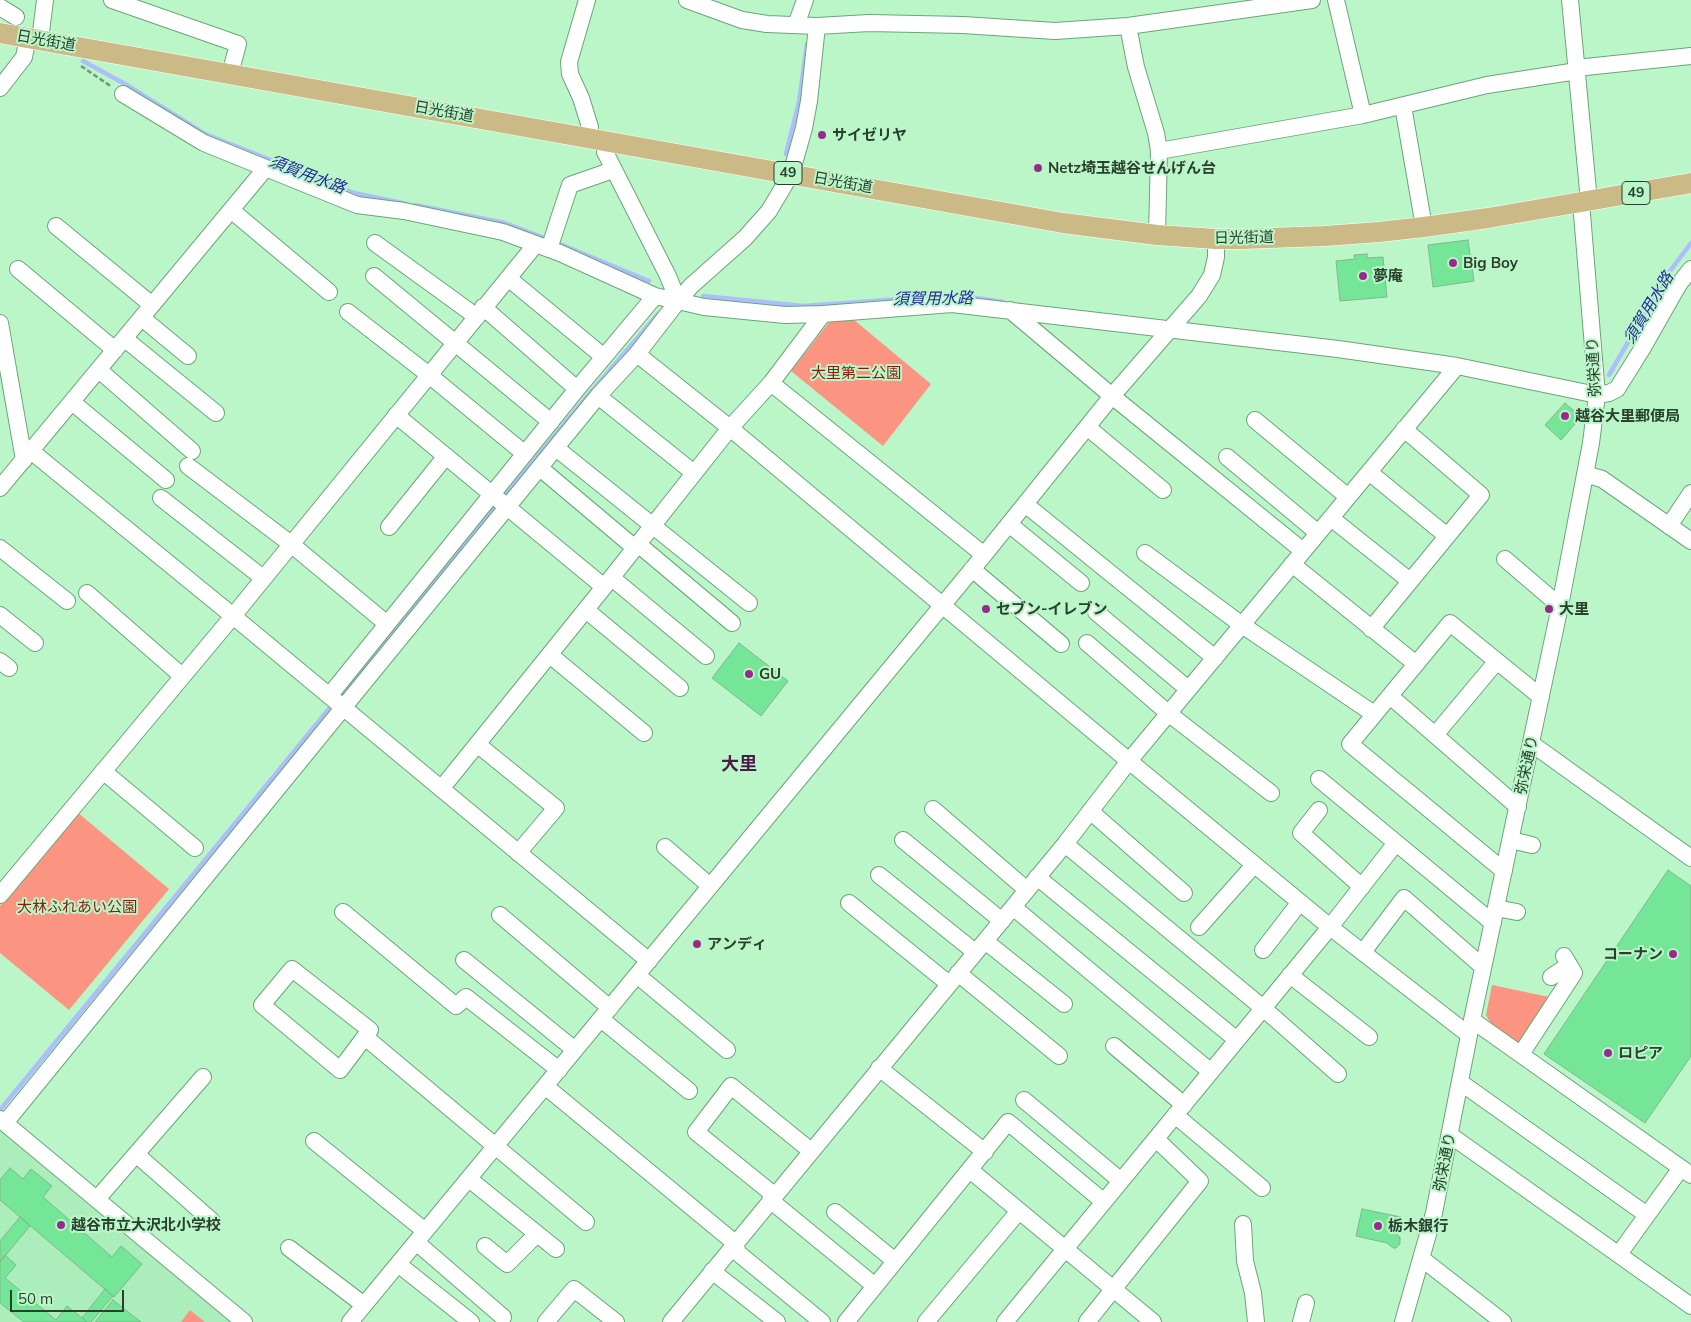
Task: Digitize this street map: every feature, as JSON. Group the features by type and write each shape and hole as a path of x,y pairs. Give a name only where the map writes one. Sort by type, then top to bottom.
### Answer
{"main road":[{"name":"日光街道","path":"0,33 1063,224 1157,235 1216,239 1325,236 1424,227 1585,202 1691,183"}],"street":[{"path":"0,88 24,57 34,38 45,0"},
{"path":"112,0 238,44 230,74"},
{"path":"587,0 569,62 570,74 581,98 590,127 605,152 668,276 678,301"},
{"path":"687,0 742,20 766,24 817,26 879,23 963,25 1055,31 1128,26 1312,0"},
{"path":"796,25 805,0"},
{"path":"1336,0 1363,115"},
{"name":"弥栄通り","path":"1403,1322 1434,1213 1470,1027 1560,606 1585,474 1597,395 1570,0"},
{"path":"0,7 16,17"},
{"path":"244,1322 3,1121 598,396 637,354 691,286 745,238 769,211 791,174 804,128 809,101 817,26"},
{"path":"1128,26 1136,68 1156,133 1159,151 1157,235"},
{"path":"1159,151 1363,115 1487,85 1576,70 1691,56"},
{"path":"123,94 204,143 357,205 404,212 503,232 542,246 655,296 704,307 785,315 952,304 1338,349 1456,366 1597,395 1609,393 1616,389 1642,349 1679,284 1691,269"},
{"path":"1403,106 1424,227"},
{"path":"0,488 265,169"},
{"path":"0,894 233,616 508,278 542,246 570,186 613,170"},
{"path":"231,210 329,292"},
{"path":"56,226 147,312 188,356"},
{"path":"350,1322 984,555 1112,396 1199,296 1212,275 1216,257 1216,239"},
{"path":"375,244 480,312 577,389"},
{"path":"18,269 216,413"},
{"path":"374,276 550,422"},
{"path":"508,278 604,358"},
{"path":"329,696 550,422 655,296"},
{"path":"1010,310 1112,396 1303,551"},
{"path":"348,312 429,375 524,454"},
{"path":"441,789 730,428 771,383 823,314"},
{"path":"0,323 28,455 233,616 648,961"},
{"path":"637,354 730,428 1330,927 1470,1027 1521,1054 1686,1172 1647,1215 1619,1254"},
{"path":"670,1322 1065,844 1168,713 1456,366"},
{"path":"99,370 190,459 387,624"},
{"path":"771,383 984,555"},
{"path":"598,396 694,473"},
{"path":"72,402 166,480"},
{"path":"396,415 492,494 706,656"},
{"path":"1255,420 1348,497"},
{"path":"1087,427 1163,490"},
{"path":"1371,629 1481,495 1404,429"},
{"path":"556,448 749,603"},
{"path":"389,527 446,456"},
{"path":"1227,457 1318,533"},
{"path":"540,468 732,623"},
{"path":"1369,472 1447,536"},
{"path":"1585,474 1602,479 1691,541"},
{"path":"1670,526 1691,493"},
{"path":"160,498 263,578"},
{"path":"1025,504 1215,658"},
{"path":"1330,518 1410,581"},
{"path":"1009,524 1081,583"},
{"path":"0,548 67,601"},
{"path":"1146,552 1242,625 1374,714"},
{"path":"1505,559 1560,606"},
{"path":"1292,564 1416,664"},
{"path":"972,569 1061,644"},
{"path":"87,593 182,676"},
{"path":"586,610 680,688"},
{"path":"1096,612 1188,689"},
{"path":"0,615 35,643"},
{"path":"1504,871 1350,744 1450,623 1541,697"},
{"path":"1087,643 1168,713 1271,794"},
{"path":"550,655 644,733"},
{"path":"1435,735 1497,661"},
{"path":"1390,696 1518,807"},
{"path":"477,744 556,808 518,853"},
{"path":"1532,744 1691,858"},
{"path":"103,771 195,848"},
{"path":"1319,779 1396,843 1494,916 1517,912"},
{"path":"933,809 1027,890"},
{"path":"1319,810 1302,833 1362,887"},
{"path":"1090,811 1184,893"},
{"path":"903,840 1002,921"},
{"path":"1511,840 1532,845"},
{"path":"1005,1322 1330,927 1396,843"},
{"path":"1065,844 1263,1008 1338,1074"},
{"path":"665,847 710,886"},
{"path":"1199,927 1254,865"},
{"path":"879,875 1064,1004"},
{"path":"1037,877 1237,1040"},
{"path":"1363,952 1404,898 1483,967"},
{"path":"849,902 1059,1056"},
{"path":"1263,950 1300,902"},
{"path":"1013,907 1211,1072"},
{"path":"343,912 456,1006 466,997 559,1070"},
{"path":"500,915 689,1091"},
{"path":"464,960 575,1050"},
{"path":"1521,1054 1574,973 1567,961 1551,977"},
{"path":"292,969 370,1030 365,1037 340,1070 262,1006 292,969"},
{"path":"637,975 727,1050"},
{"path":"1290,975 1369,1038"},
{"path":"365,1037 586,1222"},
{"path":"1114,1046 1262,1188"},
{"path":"879,1068 984,1152"},
{"path":"97,1199 203,1077"},
{"path":"1460,1082 1647,1215"},
{"path":"545,1086 735,1243 738,1253 815,1320"},
{"path":"811,1151 731,1086 696,1132 875,1286"},
{"path":"1024,1100 1121,1181"},
{"path":"846,1322 1008,1122 1104,1202"},
{"path":"1450,1135 1691,1306"},
{"path":"1087,1322 1200,1181 1156,1139"},
{"path":"314,1141 421,1237 503,1317"},
{"path":"136,1154 212,1221"},
{"path":"970,1170 1154,1322"},
{"path":"469,1179 556,1249"},
{"path":"926,1322 1019,1210"},
{"path":"835,1212 895,1262"},
{"path":"1243,1224 1244,1260 1253,1293 1256,1322"},
{"path":"485,1246 508,1264 537,1234"},
{"path":"289,1248 364,1305"},
{"path":"1421,1258 1503,1322"},
{"path":"398,1264 470,1322"},
{"path":"712,1271 777,1322"},
{"path":"546,1322 574,1289 616,1322"},
{"path":"1301,1322 1306,1303"}],"path":[{"path":"78,64 123,94"}],"shaded area":[{"name":"越谷市立大沢北小学校","path":"0,1128 240,1322 0,1322"}],"green space":[{"name":"大里第二公園","path":"853,319 931,384 883,446 791,371 831,320"},
{"name":"大林ふれあい公園","path":"77,812 169,889 69,1010 0,953 0,906"},
{"path":"1492,985 1549,997 1520,1044 1492,1026 1486,1015"},
{"path":"190,1310 205,1322 181,1322"}],"building":[{"path":"1468,240 1474,281 1433,287 1428,245"},
{"path":"1367,254 1367,258 1383,257 1387,297 1340,301 1336,261 1355,259 1354,255"},
{"path":"1565,403 1581,417 1561,440 1545,425"},
{"path":"739,643 788,681 761,716 712,678"},
{"path":"1668,870 1691,886 1691,1056 1645,1123 1544,1054"},
{"path":"10,1168 23,1179 31,1169 52,1186 43,1197 112,1257 121,1246 142,1264 114,1297 0,1200 0,1180"},
{"path":"1362,1209 1401,1217 1397,1235 1400,1237 1400,1244 1396,1248 1387,1243 1356,1236"},
{"path":"20,1217 30,1226 0,1262 0,1241"},
{"path":"5,1255 16,1265 5,1278 56,1320 67,1306 87,1322 24,1322 0,1303 0,1262"},
{"path":"105,1289 113,1296 91,1322 87,1322 82,1318"},
{"path":"113,1300 141,1322 95,1322"}],"waterway":[{"path":"786,154 799,102 807,44"},
{"name":"須賀用水路","path":"83,61 125,84 205,134 354,193 407,204"},
{"name":"須賀用水路","path":"415,205 505,223 547,239"},
{"name":"須賀用水路","path":"555,242 649,281"},
{"name":"須賀用水路","path":"1609,375 1667,275 1691,243"},
{"name":"須賀用水路","path":"703,296 804,306 957,295 1003,302"},
{"path":"338,698 580,405 658,314"},
{"path":"0,1110 333,704"}],"place":[{"name":"サイゼリヤ","path":"822,135"},
{"name":"Netz埼玉越谷せんげん台","path":"1038,168"},
{"name":"Big Boy","path":"1453,263"},
{"name":"夢庵","path":"1363,276"},
{"name":"越谷大里郵便局","path":"1565,416"},
{"name":"セブン-イレブン","path":"986,609"},
{"name":"大里","path":"1549,609"},
{"name":"GU","path":"749,674"},
{"name":"アンディ","path":"697,944"},
{"name":"コーナン","path":"1673,954"},
{"name":"ロピア","path":"1608,1053"},
{"name":"越谷市立大沢北小学校","path":"61,1225"},
{"name":"栃木銀行","path":"1378,1226"}],"district":[{"name":"大里","path":"739,765"}]}
